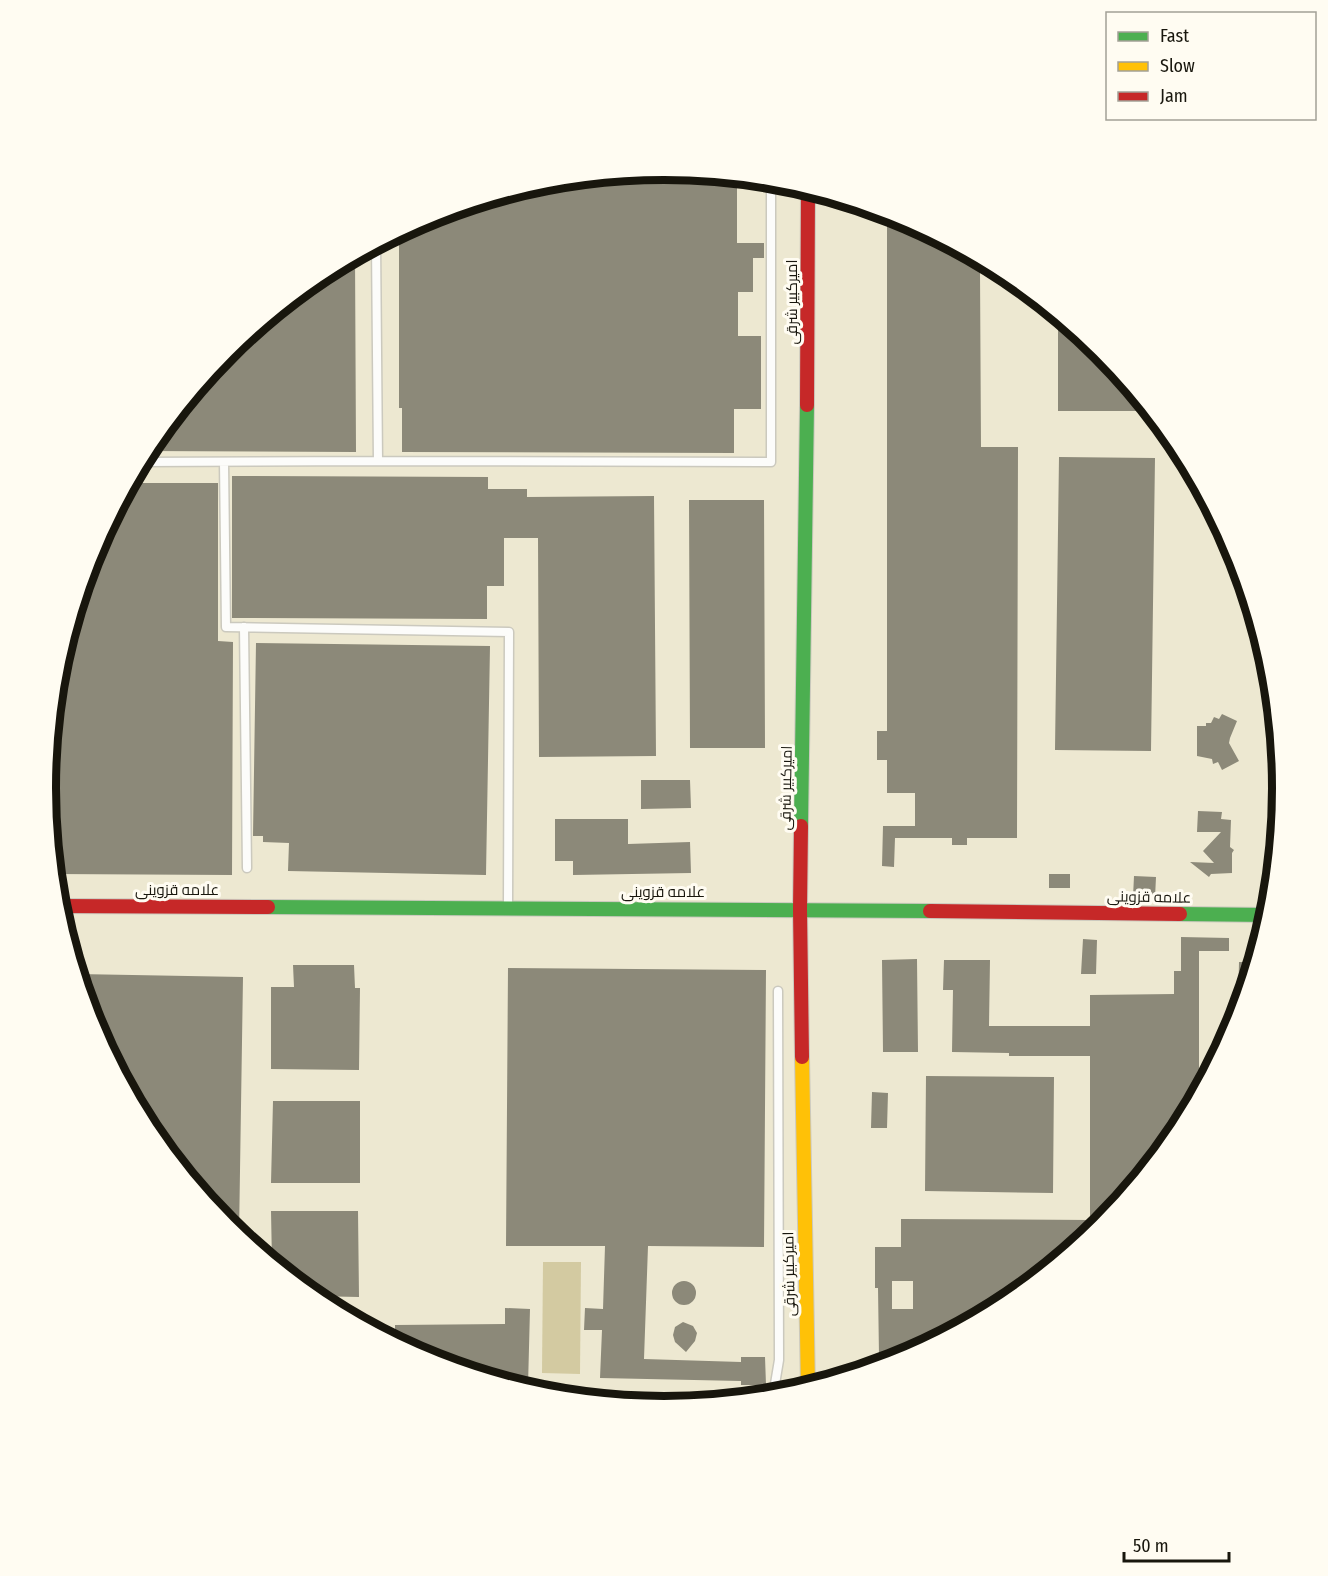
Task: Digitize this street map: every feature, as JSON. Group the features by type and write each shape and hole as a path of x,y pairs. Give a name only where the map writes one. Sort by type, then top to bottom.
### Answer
{"street":[{"name":"امیرکبیر شرقی","path":"807,1379 800,909 808,367 808,197"},
{"name":"علامه قزوینی","path":"67,906 800,909 1259,915"}],"lane":[{"path":"151,462 771,462 771,189"},
{"path":"376,252 378,461"},
{"path":"224,462 226,627 509,632 508,908"},
{"path":"244,627 247,868"},
{"path":"775,1386 779,1360 778,990"}],"shaded area":[{"path":"664,179 704,181 783,191 821,200 860,212 933,242 1002,282 1034,305 1094,358 1121,387 1147,418 1191,484 1210,519 1240,592 1261,669 1271,748 1271,828 1261,907 1252,945 1240,984 1210,1057 1170,1126 1147,1158 1094,1218 1065,1245 1034,1271 968,1315 933,1334 860,1364 783,1385 743,1391 704,1395 624,1395 545,1385 507,1376 468,1364 395,1334 326,1294 294,1271 234,1218 207,1189 181,1158 137,1092 118,1057 88,984 67,907 61,867 57,828 57,748 67,669 76,631 88,592 118,519 158,450 181,418 234,358 263,331 294,305 360,261 395,242 468,212 545,191 585,185"},
{"path":"543,1262 581,1262 580,1374 542,1373"}],"building":[{"path":"664,179 737,184 737,243 764,243 764,258 753,258 753,292 738,292 738,336 761,336 761,409 734,409 734,453 402,452 402,408 399,408 399,240 468,212 545,191 624,181"},
{"path":"887,222 933,242 978,267 978,272 980,272 981,447 1018,447 1017,838 967,838 967,845 952,845 952,838 895,838 894,867 882,866 883,826 915,826 915,793 887,793 887,760 877,760 877,731 887,731"},
{"path":"355,264 356,452 157,451 181,418 234,358 294,305"},
{"path":"1058,325 1094,358 1141,411 1058,411"},
{"path":"1059,457 1155,458 1151,751 1055,750"},
{"path":"232,476 488,477 488,489 527,489 527,497 654,496 656,756 539,757 538,538 504,538 504,586 487,586 487,619 232,618"},
{"path":"138,483 218,483 218,641 233,642 232,875 62,874 57,828 56,788 57,748 67,669 76,631 102,555"},
{"path":"689,500 764,500 765,748 690,748"},
{"path":"256,643 490,646 486,875 288,871 289,843 263,842 263,836 253,836"},
{"path":"1222,714 1237,721 1229,743 1239,761 1222,770 1218,762 1213,764 1212,759 1197,756 1197,726 1206,726 1206,723 1211,723 1214,717 1219,719"},
{"path":"641,780 690,780 691,808 641,809"},
{"path":"1198,811 1222,812 1221,819 1231,820 1230,847 1234,850 1232,873 1211,874 1209,877 1190,862 1214,863 1203,851 1221,832 1197,832"},
{"path":"555,819 628,819 628,844 690,842 691,873 573,875 573,861 555,861"},
{"path":"1049,874 1070,874 1070,888 1049,888"},
{"path":"1134,876 1156,877 1155,898 1133,897"},
{"path":"1181,937 1229,938 1229,951 1199,951 1199,1077 1170,1126 1147,1158 1094,1218 1034,1271 968,1315 933,1334 879,1356 875,1247 901,1247 901,1219 1090,1220 1090,1056 1009,1056 1009,1053 952,1052 953,990 943,990 944,960 990,960 989,1026 1090,1026 1090,995 1174,994 1174,971 1181,971","holes":["892,1281 913,1281 913,1309 892,1309"]},
{"path":"1083,939 1097,940 1096,974 1081,974"},
{"path":"917,959 918,1052 883,1052 882,960"},
{"path":"1239,962 1247,962 1240,984 1238,988"},
{"path":"293,965 354,965 355,988 360,988 359,1070 271,1069 271,987 294,987"},
{"path":"508,968 766,970 764,1247 648,1246 644,1359 741,1362 741,1357 765,1357 766,1385 741,1385 741,1381 600,1378 602,1330 584,1330 585,1308 603,1309 605,1246 506,1246"},
{"path":"85,974 243,977 239,1223 181,1158 158,1126 118,1057"},
{"path":"926,1076 1054,1077 1053,1193 925,1191"},
{"path":"872,1092 888,1093 887,1128 871,1128"},
{"path":"273,1101 360,1101 360,1183 271,1183"},
{"path":"271,1211 358,1211 359,1297 330,1296 272,1252"},
{"path":"679,1281 689,1281 696,1288 696,1298 689,1305 679,1305 672,1298 672,1288"},
{"path":"505,1308 530,1309 528,1381 468,1364 395,1334 395,1325 505,1324"},
{"path":"683,1322 693,1326 697,1333 695,1341 686,1352 675,1342 673,1335 675,1327"}],"traffic: fast":[{"path":"801,826 807,405"},
{"path":"268,907 930,911"},
{"path":"1180,914 1259,915"}],"traffic: slow":[{"path":"802,1057 808,1379"}],"traffic: jam":[{"path":"807,405 808,197"},
{"path":"801,826 802,1057"},
{"path":"67,906 268,907"},
{"path":"930,911 1180,914"}]}
